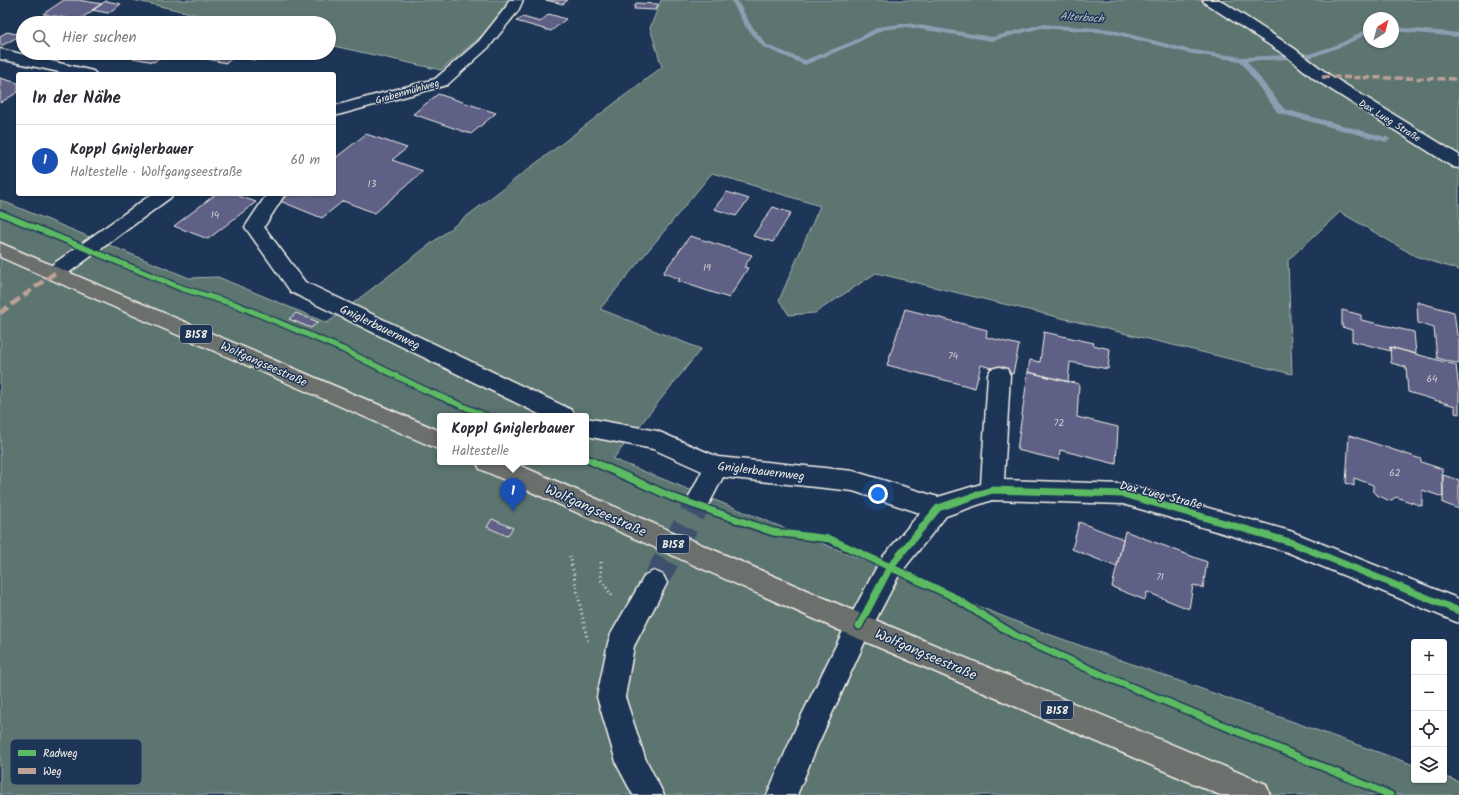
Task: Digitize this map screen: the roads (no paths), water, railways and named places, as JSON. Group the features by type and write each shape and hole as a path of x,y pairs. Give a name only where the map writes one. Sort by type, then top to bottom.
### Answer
{"main road":[{"name":"Wolfgangseestraße","path":"0,248 437,440"},
{"name":"Wolfgangseestraße","path":"495,465 859,626 1255,795"}],"street":[{"name":"Grabenmühlweg","path":"336,110 441,82 484,44 513,8 516,0"},
{"name":"Dax Lueg Straße","path":"1210,0 1290,52 1322,76 1459,163"},
{"path":"0,54 16,58"},
{"path":"26,60 79,72"},
{"path":"56,272 161,196"},
{"name":"Gniglerbauernweg","path":"275,196 254,227 298,287 558,413"},
{"path":"992,490 999,375"},
{"name":"Gniglerbauernweg","path":"589,428 657,440 716,467 853,481 938,508"},
{"path":"701,497 716,467"},
{"name":"Dax Lueg Straße","path":"938,508 992,490 1123,494 1290,542 1459,611"},
{"path":"782,795 807,735 859,626 890,567 938,508"},
{"path":"649,795 632,765 612,697 621,642 654,582"}],"waterway":[{"name":"Alterbach","path":"734,0 748,26 765,46 805,63 853,43 880,28 907,25 992,39 1041,26 1110,31 1187,51 1242,59"},
{"path":"1399,30 1459,35"},
{"path":"1242,59 1310,56 1341,45 1363,33"},
{"name":"Alterbach","path":"1242,59 1281,111 1386,140"}],"tunnel":[{"path":"654,583 701,497"}],"place":[{"name":"Koppl Gniglerbauer","path":"513,511"}]}
